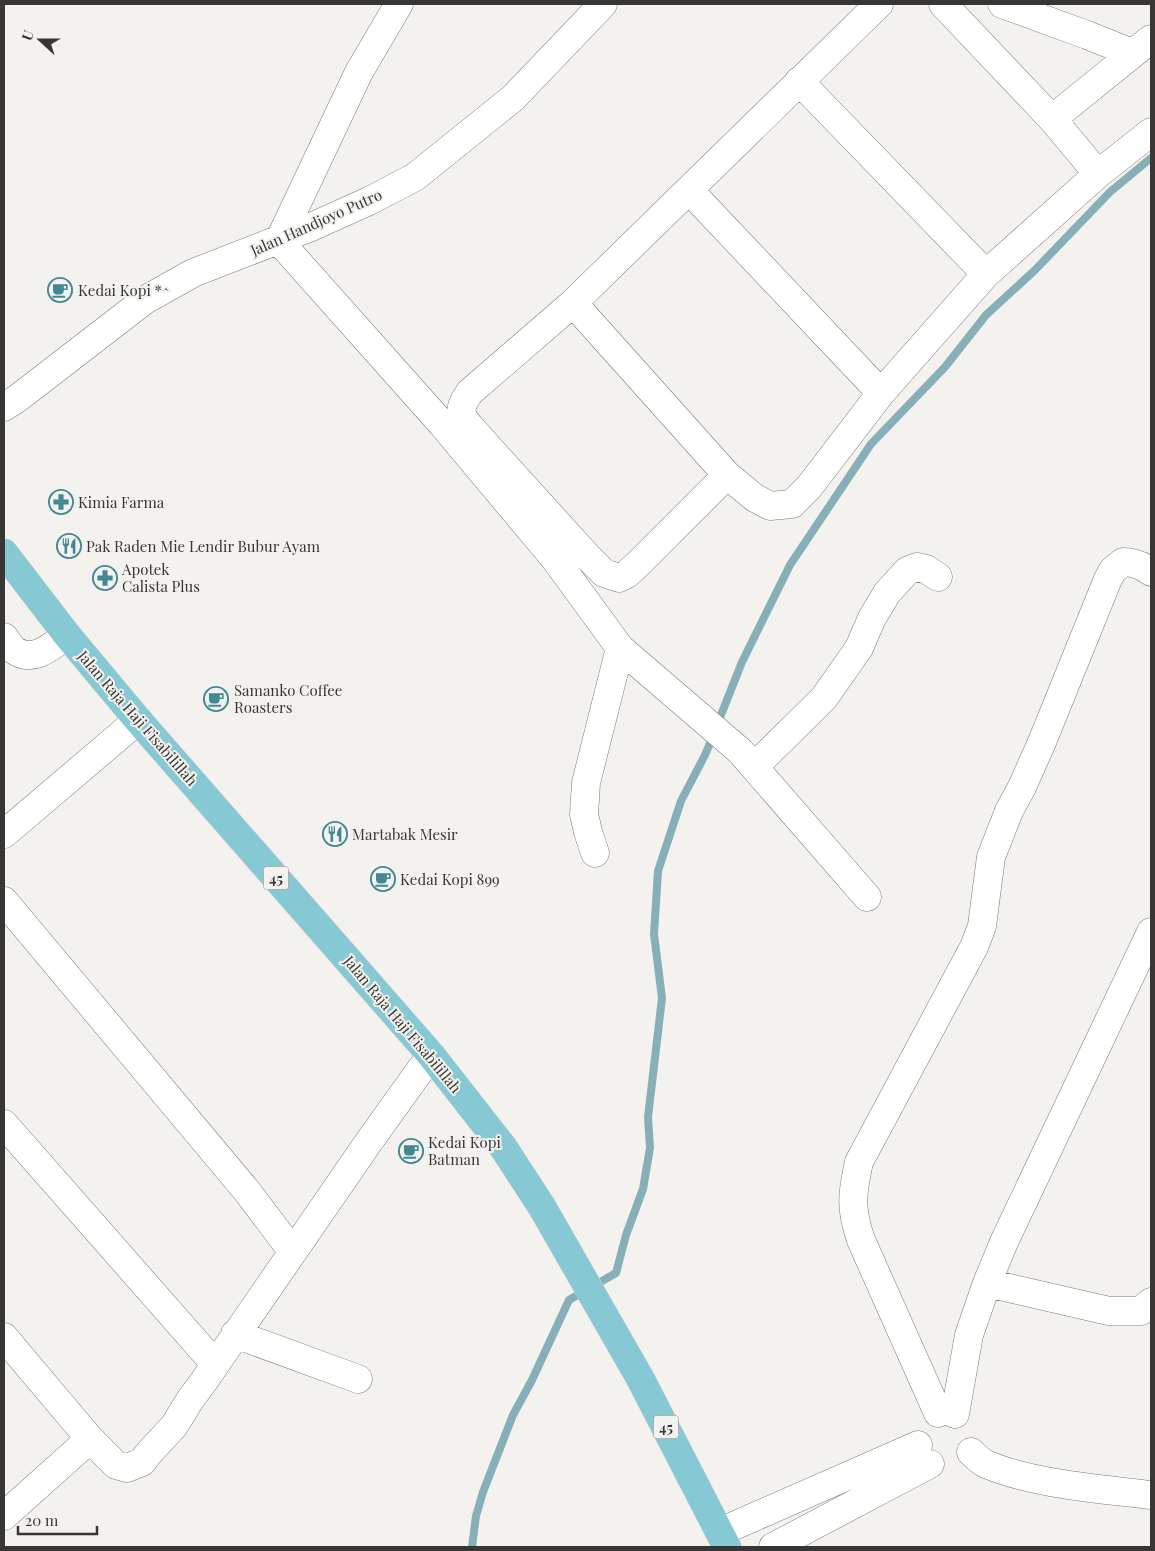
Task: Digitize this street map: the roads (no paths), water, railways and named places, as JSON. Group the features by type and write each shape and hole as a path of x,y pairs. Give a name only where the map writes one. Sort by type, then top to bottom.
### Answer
{"main road":[{"name":"Jalan Raja Haji Fisabilillah","path":"4,553 67,635 138,720 431,1055 503,1147 542,1207 640,1378 723,1540"}],"street":[{"name":"Jalan Handjoyo Putro","path":"4,407 145,300 192,273 279,241 369,201 415,176 513,98 604,4"},
{"path":"727,475 637,565 619,578 604,573 593,562 462,418 460,410 470,392 573,303 879,4"},
{"path":"943,4 1052,119 1098,174"},
{"path":"1002,4 1087,34 1142,46"},
{"path":"393,6 359,72 279,241 442,424 555,559 620,648 740,751 867,897"},
{"path":"1052,119 1142,46"},
{"path":"799,81 986,274"},
{"path":"573,303 727,475 755,498 770,506 792,504 809,487 881,393 986,274 1098,174 1151,132"},
{"path":"689,190 881,393"},
{"path":"946,1414 861,1240 854,1218 853,1191 859,1162 974,947 982,926 991,857 1009,811 1042,742 1108,579 1123,562 1133,562 1151,572"},
{"path":"754,767 824,698 859,648 872,618 887,593 907,570 917,567 926,568 938,577"},
{"path":"4,637 14,650 29,656 40,654 67,635"},
{"path":"595,853 584,814 586,783 620,648"},
{"path":"4,834 138,720"},
{"path":"4,902 246,1190 293,1252"},
{"path":"946,1414 969,1335 1008,1233 1151,932"},
{"path":"4,1336 90,1439 116,1465 127,1468 142,1462 174,1426 235,1334 431,1055"},
{"path":"4,1124 215,1364"},
{"path":"988,1283 1110,1311 1141,1311 1151,1302"},
{"path":"235,1334 358,1379"},
{"path":"946,1414 963,1419 969,1425 973,1443 971,1452 966,1459 953,1468 937,1468 924,1454 918,1434 922,1425 929,1418 946,1414"},
{"path":"4,1516 90,1439"},
{"path":"971,1452 984,1463 1009,1472 1050,1482 1151,1495"},
{"path":"723,1540 924,1454"},
{"path":"773,1547 924,1454"}],"waterway":[{"path":"717,725 742,662 790,565 871,444 945,367 986,315 1035,270 1110,192 1151,158"},
{"path":"472,1547 476,1516 483,1492 513,1415 532,1380 569,1300 616,1273 626,1235 643,1189 650,1148 648,1117 662,998 654,934 658,871 681,801 713,736"}],"place":[{"name":"Kedai Kopi *^","path":"60,290"},
{"name":"Kimia Farma","path":"61,502"},
{"name":"Pak Raden Mie Lendir Bubur Ayam","path":"69,546"},
{"name":"Apotek Calista Plus","path":"105,578"},
{"name":"Samanko Coffee Roasters","path":"216,699"},
{"name":"Martabak Mesir","path":"335,834"},
{"name":"Kedai Kopi 899","path":"383,879"},
{"name":"Kedai Kopi Batman","path":"411,1151"}]}
